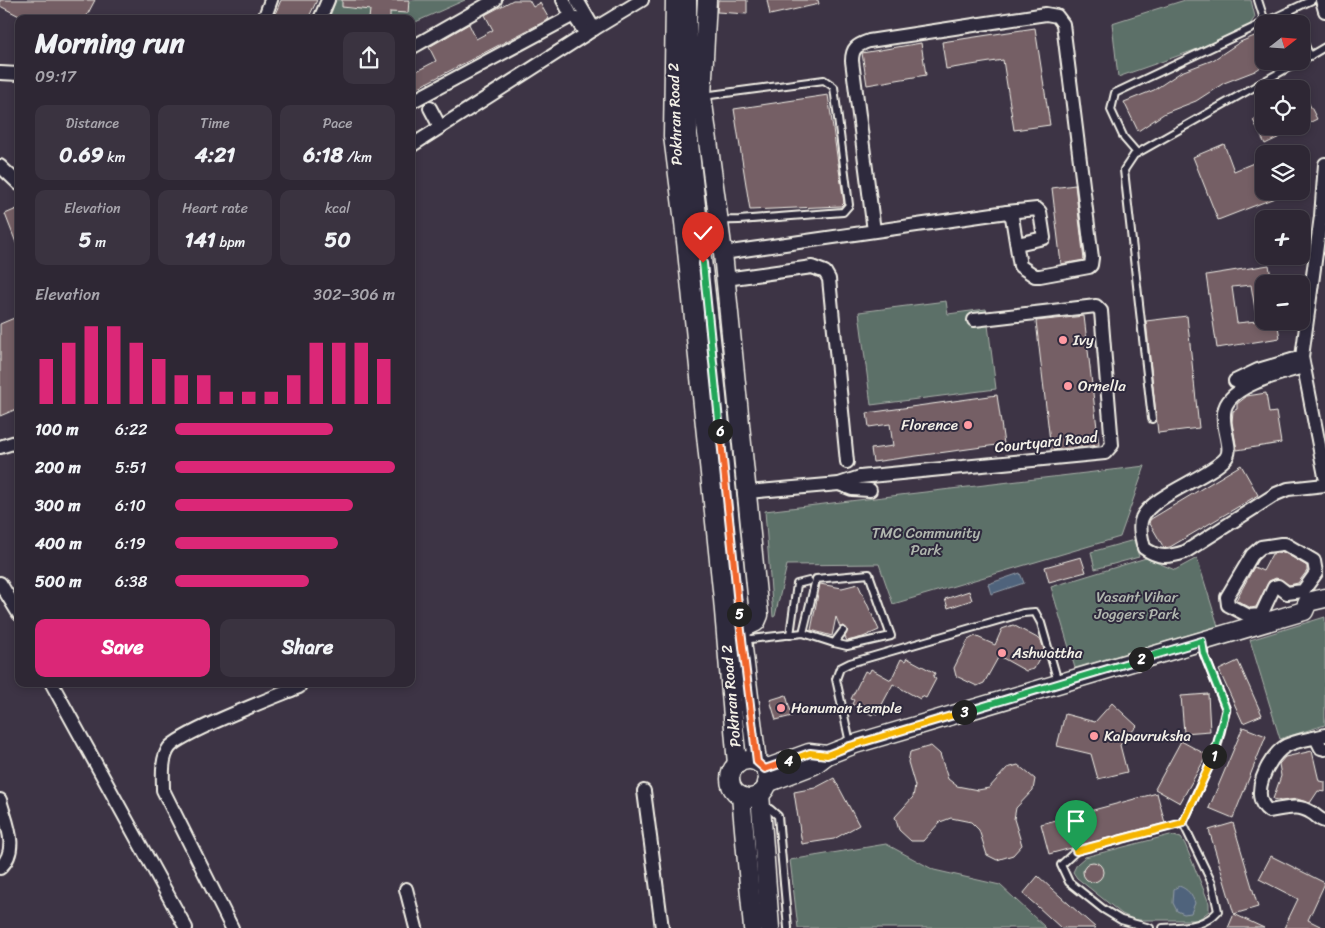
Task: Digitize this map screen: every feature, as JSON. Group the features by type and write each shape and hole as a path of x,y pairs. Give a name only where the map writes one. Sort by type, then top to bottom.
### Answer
{"main road":[{"name":"Pokhran Road 2","path":"674,0 673,136 691,221 741,634 762,783 770,928"},
{"name":"Pokhran Road 2","path":"687,0 691,221 737,764"},
{"path":"707,0 702,96 726,279 759,615 756,622 741,634"},
{"path":"1298,612 1308,602 1325,598"},
{"path":"762,783 746,760 737,764 730,774 732,789 741,796 752,798 762,783 814,765 827,755 850,746 1298,612 1312,614 1325,610"},
{"path":"741,796 753,928"}],"street":[{"path":"266,15 272,0"},
{"path":"322,15 328,0"},
{"path":"415,46 495,0"},
{"path":"415,100 568,18 570,13 562,0"},
{"path":"577,0 593,29"},
{"path":"585,0 593,29"},
{"path":"415,143 593,29 642,0"},
{"path":"1322,0 1325,12"},
{"path":"874,231 852,61 852,53 855,47 869,41 1046,14 1056,16 1063,24 1092,262 1089,267 1035,276 1020,266 1012,217 1007,212"},
{"path":"576,19 593,29"},
{"path":"415,37 449,20 456,23"},
{"path":"0,73 15,74"},
{"path":"430,108 440,127"},
{"path":"1325,164 1323,222 1309,354 1319,413 1325,476"},
{"path":"0,166 15,180"},
{"path":"723,253 1037,209 1040,212 1044,238 1017,244"},
{"path":"1323,222 1303,362 1325,437"},
{"path":"726,279 812,267 825,272 829,279 847,462"},
{"name":"Courtyard Road","path":"748,492 839,484 860,477 1105,453 1112,445 1101,311 1096,306 974,320"},
{"path":"1236,380 1258,370 1303,362"},
{"path":"1303,362 1236,393 1226,406 1224,417 1229,448 1227,457 1145,512 1141,519 1140,530 1144,548 1160,557 1169,557 1185,552 1276,494 1288,489 1325,485"},
{"path":"0,447 15,442"},
{"path":"839,484 852,490 870,490"},
{"path":"1287,593 1303,591 1316,570 1314,561 1283,544 1262,547 1252,555 1239,574 1226,600 1228,605 1249,616 1261,615 1274,588 1278,586 1287,593 1298,612"},
{"path":"0,583 15,607"},
{"path":"54,687 186,928"},
{"path":"232,928 163,790 163,767 169,748 191,733 298,687"},
{"path":"1325,749 1321,748 1320,736 1285,746 1272,758 1261,785 1260,799 1269,811 1290,806 1303,808 1312,812 1319,820 1325,822"},
{"path":"644,790 662,928"},
{"path":"0,800 12,844 10,854 0,868"},
{"path":"406,889 416,928"}],"lane":[{"path":"1258,0 1263,15"},
{"path":"1280,15 1312,0"},
{"path":"1289,11 1291,15"},
{"path":"1137,153 1124,138 1111,110 1115,94 1255,27"},
{"path":"1310,56 1325,47"},
{"path":"1152,419 1124,170 1128,161 1137,153 1285,70"},
{"path":"691,221 739,220 843,212 849,205 834,87 824,80 702,96"},
{"path":"741,634 790,634 804,632 847,646 891,636 869,574 816,579 804,632"},
{"path":"790,634 797,584 809,581"},
{"path":"850,746 836,679 840,668 850,663 1023,613 1035,612 1041,623 1058,684"},
{"path":"834,643 842,631"},
{"path":"1183,823 1216,751 1226,709 1204,654 1202,641"},
{"path":"762,783 770,809 778,816 788,928"},
{"path":"1150,928 1120,920 1103,909 1069,882 1061,865 1076,851 1183,823"},
{"path":"1163,928 1195,925 1210,920 1218,911 1212,883 1183,823"}],"green space":[{"path":"336,0 465,0 415,22 415,15 330,15"},
{"path":"1185,0 1251,0 1255,17 1240,34 1118,77 1112,23"},
{"path":"946,301 948,314 986,309 996,389 871,405 859,312"},
{"name":"TMC Community Park","path":"1145,466 1120,537 893,604 879,564 787,565 775,616 773,617 765,511"},
{"path":"1134,540 1139,557 1095,569 1091,552"},
{"name":"Vasant Vihar Joggers Park","path":"1146,558 1175,570 1197,558 1218,626 1075,668 1051,587"},
{"path":"1325,617 1325,725 1280,739 1250,640"},
{"path":"1170,835 1181,838 1185,844 1209,903 1209,911 1198,920 1135,920 1122,914 1077,878 1073,872 1077,864 1085,857"},
{"path":"886,844 934,870 1000,885 1046,928 798,928 790,860"}],"water":[{"path":"1020,573 1024,583 991,594 988,584"},
{"path":"1179,886 1187,891 1194,900 1195,903 1191,913 1184,914 1177,911 1173,903 1174,889"}],"building":[{"path":"0,0 95,0 87,15 17,15 0,6"},
{"path":"281,0 317,0 310,15 275,15"},
{"path":"342,0 409,0 408,13 390,12 390,15 369,15 370,10 342,7"},
{"path":"513,0 529,0 533,7 540,3 549,19 415,89 415,72 436,61 429,47 469,24 476,39 493,30 485,15"},
{"path":"718,0 747,0 747,14 717,12"},
{"path":"767,0 818,0 819,4 770,15"},
{"path":"1035,28 1050,125 1014,130 1003,60 946,69 942,42"},
{"path":"1255,36 1256,70 1224,83 1196,101 1165,113 1138,131 1124,102 1154,90 1181,72 1213,60 1240,42"},
{"path":"921,43 926,75 867,85 862,53"},
{"path":"828,95 844,203 841,206 750,210 734,109"},
{"path":"1310,105 1317,119 1310,122"},
{"path":"1260,135 1284,135 1265,144"},
{"path":"1224,144 1234,171 1255,162 1255,200 1269,200 1218,220 1193,157"},
{"path":"1075,185 1084,260 1061,264 1052,188"},
{"path":"15,210 15,240 5,214"},
{"path":"1269,265 1271,275 1255,275 1255,309 1251,285 1232,287 1237,323 1255,321 1255,330 1279,330 1280,338 1217,348 1206,275"},
{"path":"1084,316 1099,445 1051,450 1036,321"},
{"path":"1187,316 1199,428 1158,433 1146,321"},
{"path":"15,318 15,410 0,416 0,324"},
{"path":"1266,393 1269,413 1276,412 1281,443 1237,450 1232,422 1233,411 1237,409 1237,404 1247,396"},
{"path":"997,395 1004,444 873,462 871,449 893,446 890,424 869,427 867,413"},
{"path":"1241,465 1258,495 1170,547 1164,548 1149,522 1151,519"},
{"path":"1283,552 1307,566 1307,571 1298,583 1289,585 1276,578 1269,581 1256,607 1251,608 1236,600 1254,567 1263,571 1272,554"},
{"path":"1081,557 1086,572 1049,582 1045,567"},
{"path":"820,584 842,588 858,584 879,630 847,641 845,637 847,629 844,626 840,627 836,617 832,636 811,630"},
{"path":"969,591 972,600 948,608 945,599"},
{"name":"Ashwattha","path":"1013,625 1041,640 1044,650 1034,669 1026,671 999,656 984,683 977,686 956,676 954,668 968,640 975,636 995,645 1002,629"},
{"path":"907,658 935,673 933,677 936,679 926,698 922,696 920,699 893,684 877,714 873,712 872,715 852,704 854,700 851,699 865,671 869,673 871,669 891,680 901,659 905,661"},
{"path":"1238,661 1262,715 1243,723 1219,670"},
{"path":"1208,694 1210,731 1184,733 1181,696"},
{"name":"Hanuman temple","path":"786,695 792,716 776,720 770,700"},
{"name":"Kalpavruksha","path":"1112,703 1137,726 1120,745 1127,772 1098,779 1091,754 1057,746 1065,714 1095,722"},
{"path":"1243,727 1266,736 1233,818 1209,808"},
{"path":"1181,741 1207,755 1180,803 1155,789"},
{"path":"931,746 940,754 948,779 957,786 978,790 989,788 1007,768 1018,765 1035,779 1033,790 1016,808 1014,819 1022,845 1013,855 997,860 987,855 979,830 971,822 951,818 940,822 923,841 911,841 899,830 895,817 913,797 915,786 908,762 910,752"},
{"path":"1312,751 1319,781 1325,782 1325,792 1318,791 1310,803 1297,799 1281,801 1273,799 1281,776 1279,764 1285,757"},
{"path":"834,778 859,825 834,839 802,844 794,792 815,788"},
{"path":"1157,793 1165,823 1049,854 1041,824"},
{"path":"1233,823 1258,907 1234,914 1209,830"},
{"path":"1271,856 1325,883 1308,920 1324,928 1284,928 1298,899 1259,879"},
{"path":"1093,862 1100,865 1103,872 1100,879 1093,882 1086,879 1083,872 1086,865"},
{"path":"1038,876 1096,928 1061,928 1023,894"},
{"path":"1234,914 1264,928 1228,928"}],"place":[{"name":"Ivy","path":"1063,340"},
{"name":"Ornella","path":"1068,386"},
{"name":"Florence","path":"968,425"},
{"name":"Ashwattha","path":"1002,653"},
{"name":"Hanuman temple","path":"781,708"},
{"name":"Kalpavruksha","path":"1094,736"}],"route":[{"path":"703,263 742,640 757,762 765,769 810,753 827,755 850,746 1202,641 1204,654 1226,709 1216,751 1183,823 1076,851"}]}
